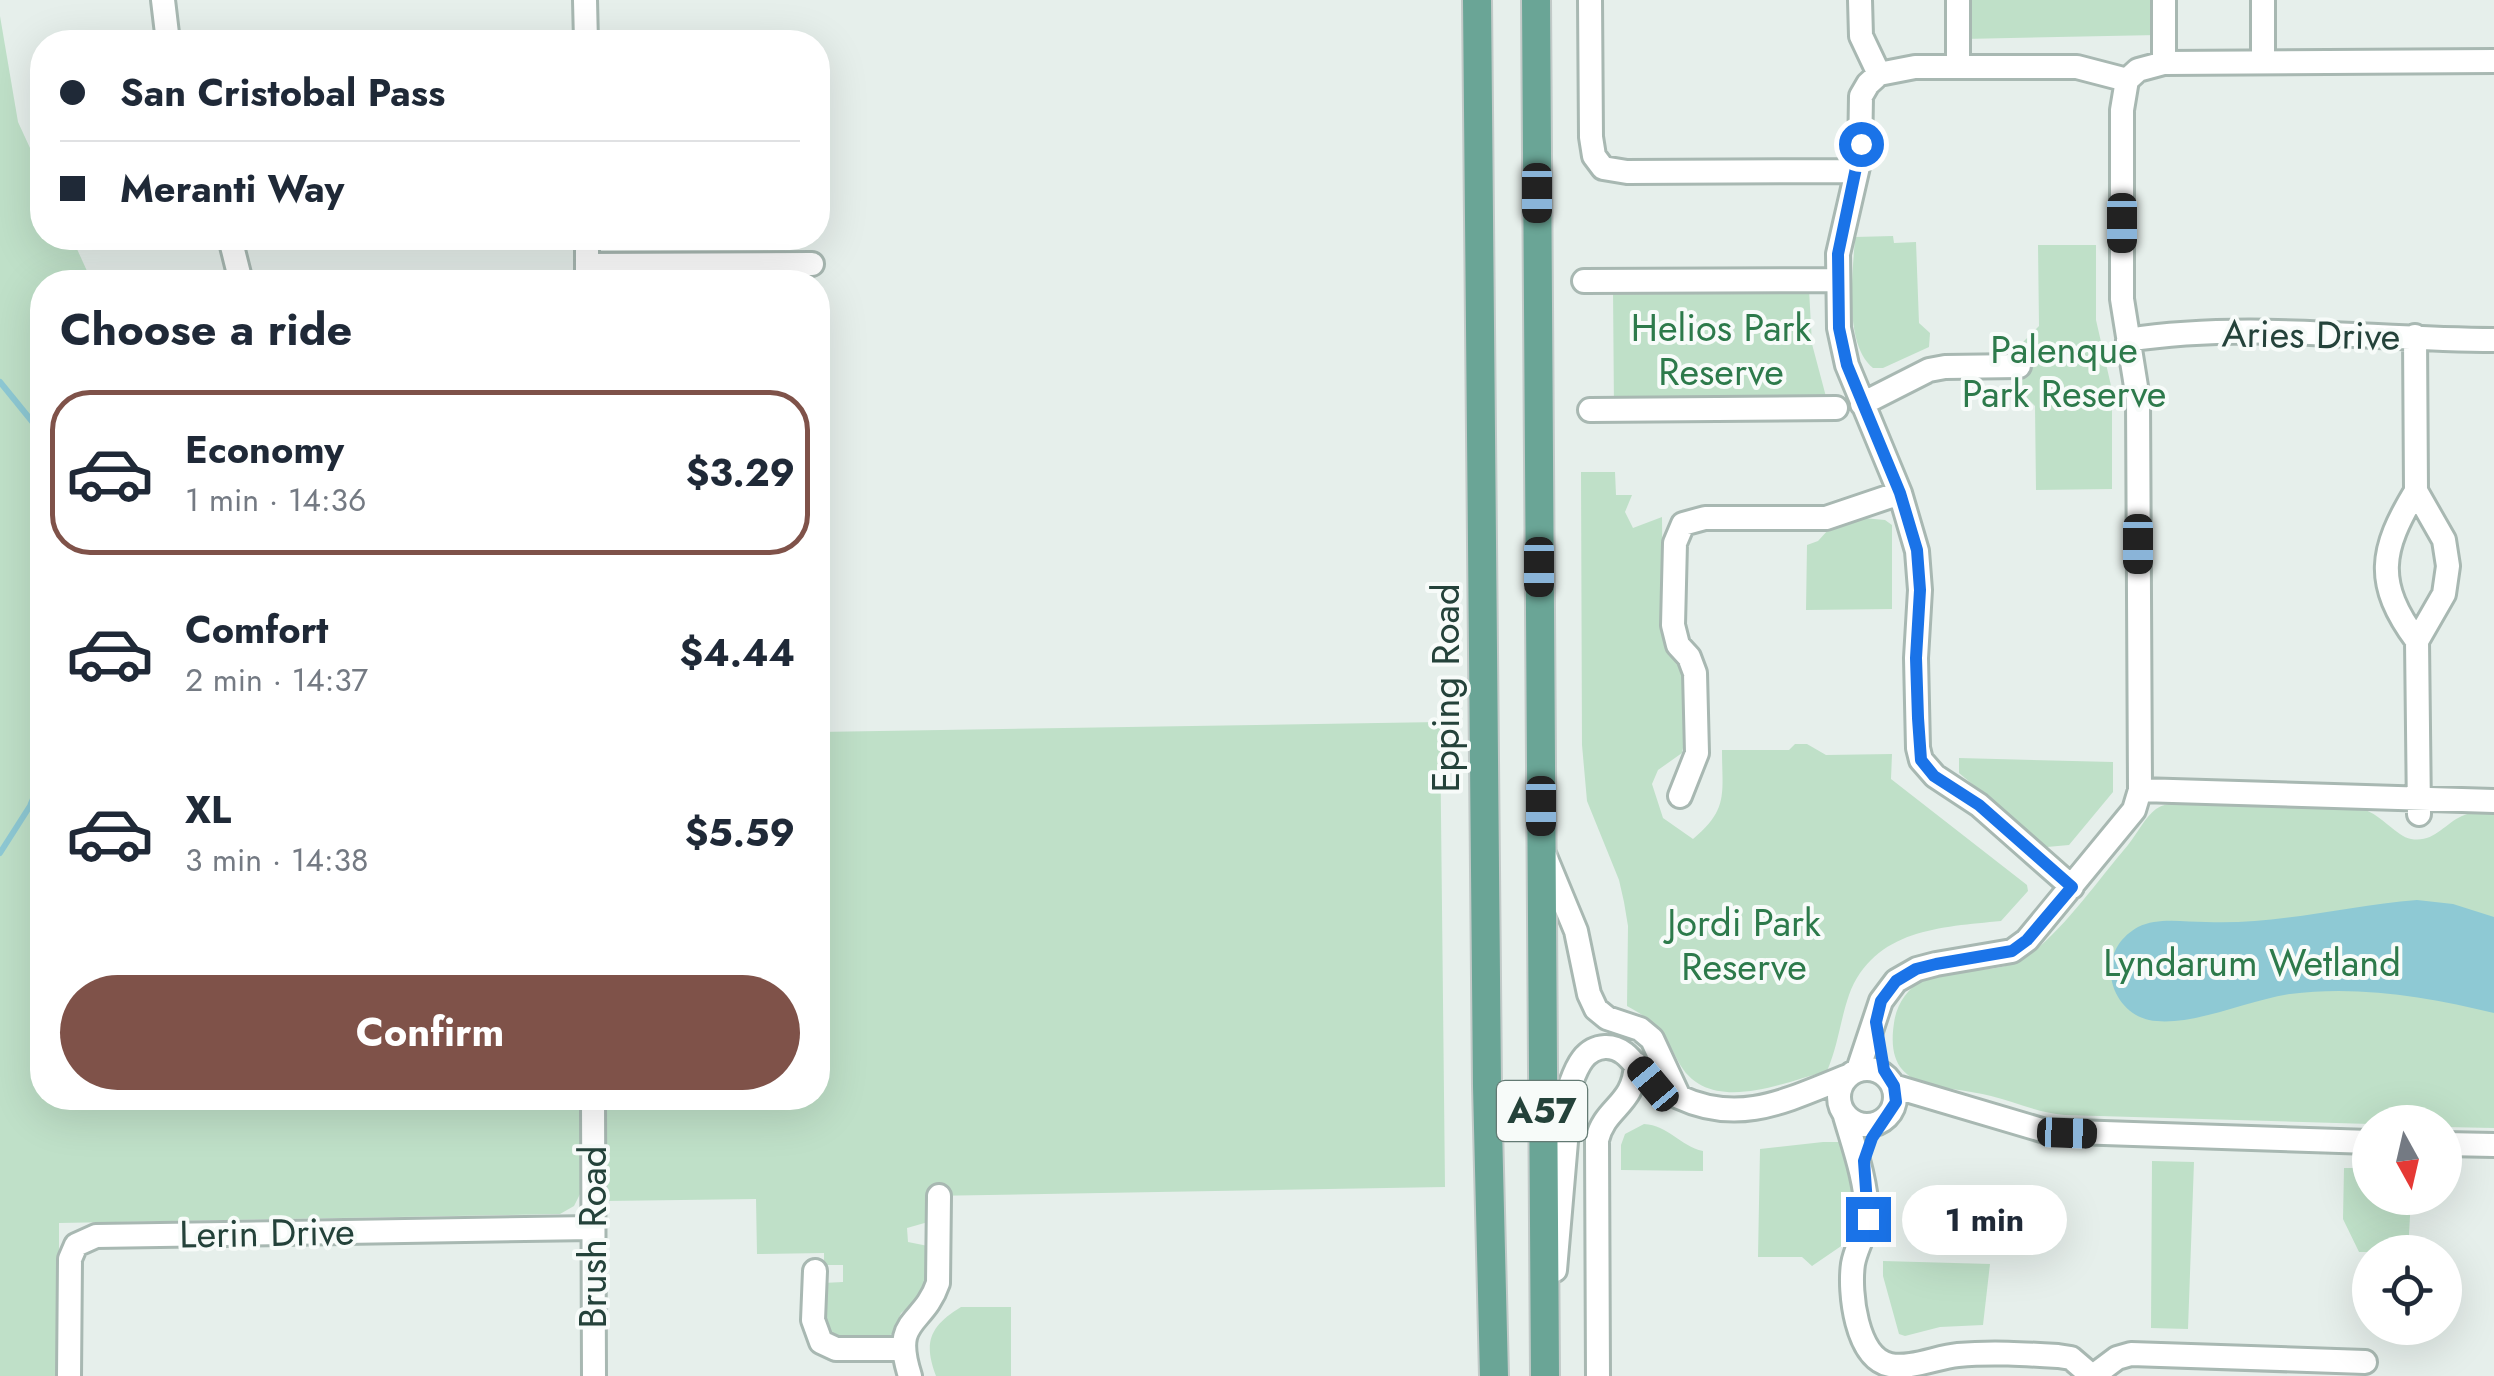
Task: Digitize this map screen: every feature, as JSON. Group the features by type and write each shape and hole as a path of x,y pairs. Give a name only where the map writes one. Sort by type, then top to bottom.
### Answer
{"main road":[{"name":"Epping Road","path":"1477,0 1487,1086 1494,1376"},
{"name":"A57","path":"1536,0 1546,1376"}],"street":[{"path":"163,0 167,30"},
{"path":"585,0 586,30"},
{"path":"1590,0 1591,137 1594,156 1603,168 1627,172 1857,171"},
{"path":"1860,0 1862,36 1879,74"},
{"path":"1958,0 1958,67"},
{"path":"2164,0 2164,63"},
{"path":"2263,0 2264,62"},
{"path":"1864,1184 1839,1092 1853,1073 1881,1001 1896,981 1916,969 2012,951 2027,940 2124,825 2140,790 2138,399 2122,299 2122,110 2128,80 2138,70 2164,63 2494,61"},
{"path":"2072,887 1979,805 1934,776 1921,760 1916,658 1920,570 1900,493 1847,365 1839,328 1836,280 1857,171 1861,96 1879,74 1902,68 2077,66 2128,80"},
{"path":"678,270 812,264"},
{"path":"1584,281 1836,280"},
{"name":"Aries Drive","path":"2128,340 2180,334 2494,340"},
{"path":"2415,336 2416,490 2444,540 2448,566 2444,594 2417,641 2419,806"},
{"path":"1862,404 1930,370 2019,366"},
{"path":"1590,410 1836,408"},
{"path":"2416,490 2394,530 2384,569 2389,595 2400,619 2417,641"},
{"path":"1680,796 1697,753 1695,673 1689,657 1678,645 1673,625 1675,543 1684,524 1704,518 1826,518 1900,493"},
{"path":"2140,790 2419,806 2494,800"},
{"path":"1541,846 1576,930 1589,994 1596,1008 1607,1018 1640,1028 1652,1039 1679,1098"},
{"path":"1876,1022 1896,1102 1872,1138 1864,1161 1868,1219 1853,1264 1853,1301 1874,1368 1958,1355 2071,1358 2092,1376 2117,1358 2132,1354 2365,1362"},
{"path":"1546,1376 1571,1083 1577,1065 1587,1054 1602,1047 1618,1048 1653,1084 1706,1108 1733,1112 1806,1100 1843,1112 1859,1125 1903,1110 1955,1106"},
{"path":"1598,1376 1596,1140 1604,1121 1635,1083 1636,1064"},
{"path":"1784,1101 1853,1073 1874,1070 1891,1082 1955,1106 2028,1127 2067,1133 2352,1141"},
{"path":"1615,1112 1654,1100 1679,1098"},
{"name":"Brush Road","path":"593,1110 594,1376"},
{"path":"2462,1144 2494,1145"},
{"path":"910,1376 903,1349 906,1331 938,1283 939,1196"},
{"name":"Lerin Drive","path":"69,1376 69,1262 76,1245 86,1238 593,1228"},
{"path":"815,1271 814,1320 821,1342 836,1349 903,1349"}],"green space":[{"path":"1962,0 2158,0 2158,35 1963,39"},
{"path":"0,16 18,122 30,148 30,250 77,250 87,270 30,270 30,1110 581,1110 581,1192 574,1206 560,1214 59,1223 59,1376 0,1376"},
{"path":"1893,236 1894,243 1916,242 1919,323 1930,333 1929,347 1883,368 1873,368 1857,342 1854,325 1855,237"},
{"name":"Palenque Park Reserve","path":"2038,245 2096,245 2096,320 2112,390 2112,489 2036,490 2035,406 2021,392 2021,344 2039,326"},
{"name":"Helios Park Reserve","path":"1613,289 1809,289 1812,344 1829,408 1614,410"},
{"name":"Jordi Park Reserve","path":"1581,472 1615,472 1616,495 1632,495 1625,512 1633,528 1662,517 1663,623 1686,681 1682,753 1658,770 1652,784 1663,818 1693,839 1713,819 1721,800 1722,750 1789,750 1795,744 1807,744 1826,755 1892,754 1891,779 2027,885 2028,891 2001,921 1933,930 1892,944 1875,956 1860,973 1849,995 1827,1071 1746,1092 1707,1088 1691,1078 1659,1029 1627,1006 1628,926 1624,902 1587,801 1582,745"},
{"path":"1863,518 1885,520 1892,525 1892,609 1806,610 1807,545 1818,541 1829,529"},
{"path":"1440,722 1445,1187 928,1196 928,1222 907,1228 908,1242 928,1246 928,1280 919,1298 901,1313 892,1334 884,1339 839,1339 828,1335 823,1283 843,1282 843,1265 824,1265 824,1253 757,1254 756,1199 606,1201 605,1110 830,1110 830,732"},
{"path":"1959,758 2113,762 2113,792 2069,845 2047,847 1959,773"},
{"name":"Lyndarum Wetland","path":"2170,804 2363,809 2411,839 2432,836 2466,814 2494,813 2494,1128 2462,1127 2462,1105 2352,1105 2352,1123 2065,1115 1920,1082 1907,1074 1898,1063 1893,1046 1895,1017 1907,993 1936,975 2007,966 2032,953 2070,915 2160,807"},
{"path":"1644,1124 1660,1128 1703,1151 1703,1171 1621,1170 1625,1134"},
{"path":"1846,1142 1849,1180 1859,1217 1850,1240 1812,1266 1802,1257 1758,1257 1760,1149"},
{"path":"2152,1161 2194,1162 2188,1329 2151,1328"},
{"path":"2344,1168 2352,1168 2352,1215 2410,1215 2409,1235 2352,1238 2343,1219"},
{"path":"1883,1261 1990,1264 1983,1325 1899,1334 1883,1276"},
{"path":"961,1307 1011,1307 1011,1376 936,1376 930,1354 932,1336 942,1321"}],"water":[{"path":"2417,900 2453,904 2494,917 2494,1013 2393,994 2341,991 2290,994 2182,1020 2149,1020 2133,1013 2113,986 2115,950 2127,935 2146,924 2259,921"}],"waterway":[{"path":"0,382 30,419"},
{"path":"0,853 30,806"}],"route":[{"path":"1861,144 1838,254 1839,328 1847,365 1900,493 1917,550 1920,590 1916,658 1921,760 1934,776 1979,805 2072,887 2027,940 2012,951 1916,969 1896,981 1881,1001 1876,1022 1884,1070 1894,1086 1896,1102 1872,1138 1864,1161 1868,1219"}]}
